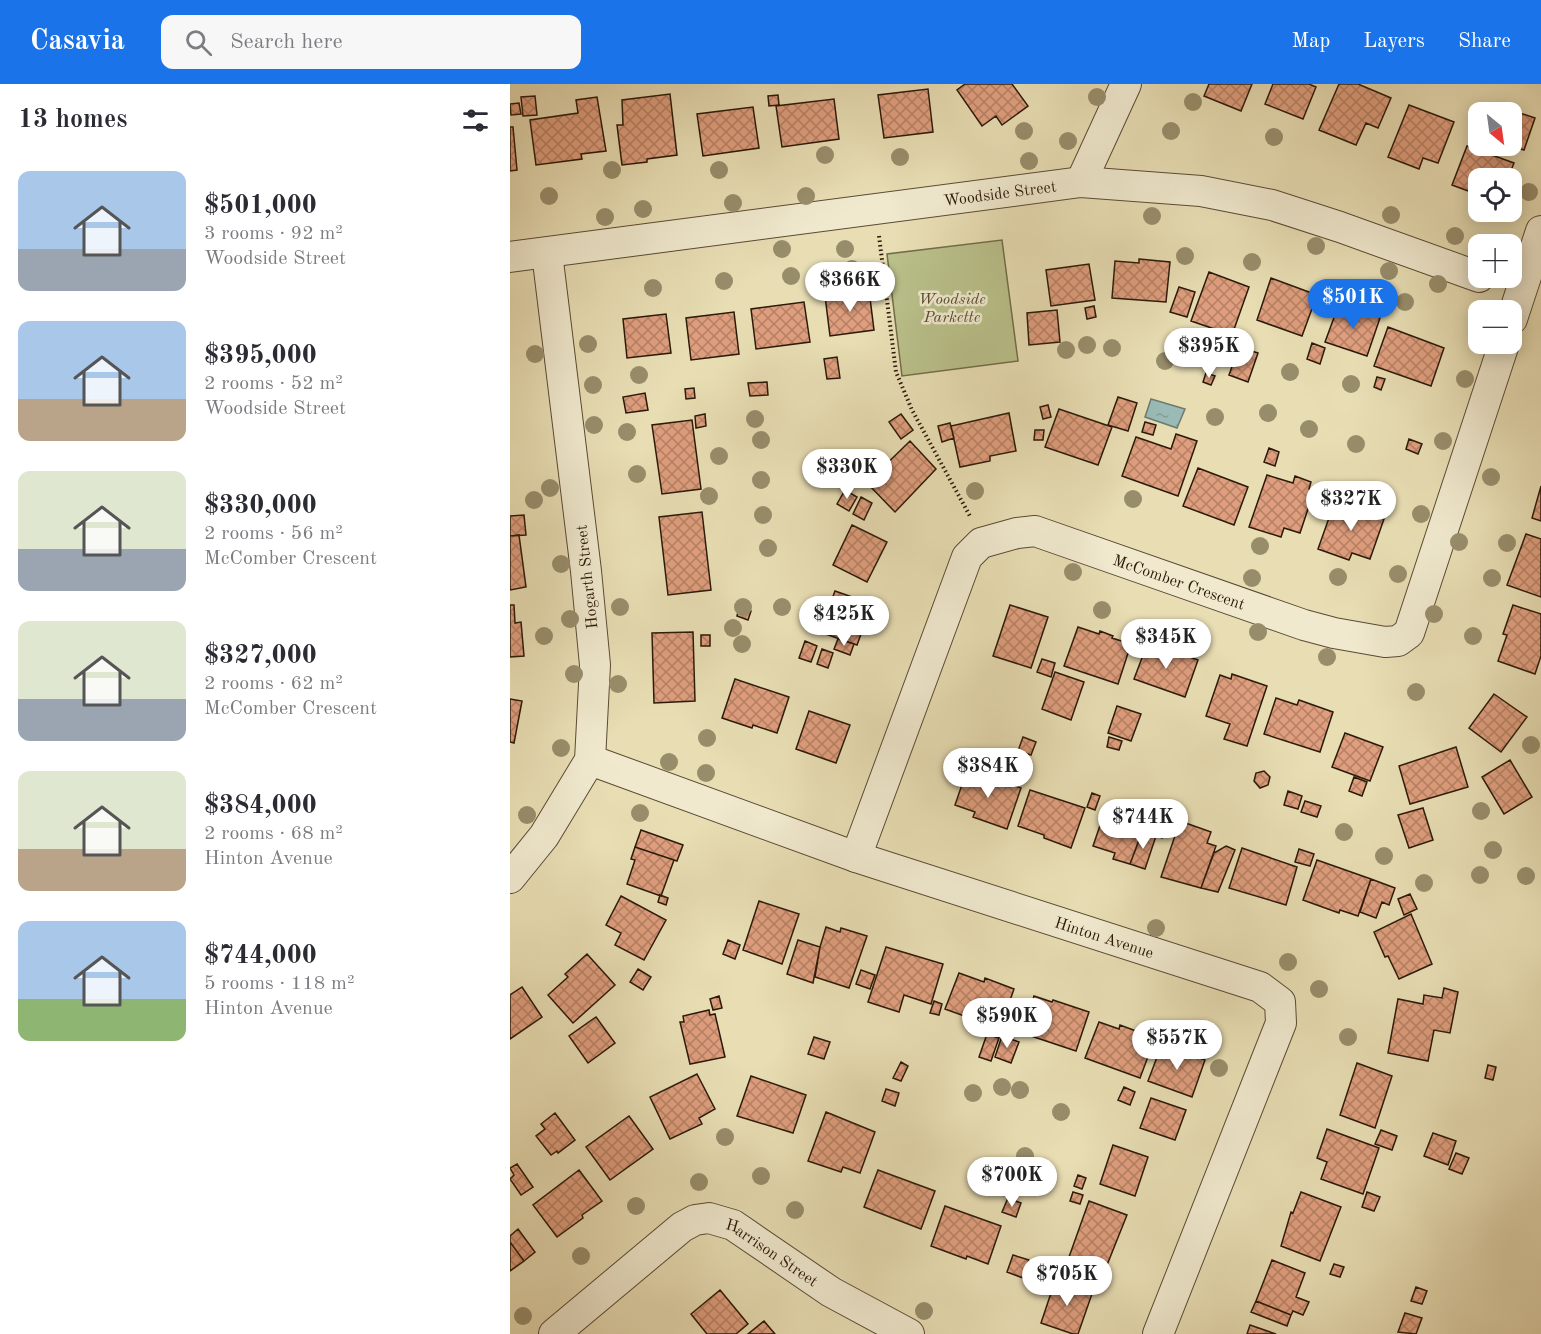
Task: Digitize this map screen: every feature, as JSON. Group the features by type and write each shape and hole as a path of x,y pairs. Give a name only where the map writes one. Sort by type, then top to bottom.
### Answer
{"street":[{"path":"1081,182 1126,84"},
{"name":"Woodside Street","path":"510,257 1081,182 1201,191 1272,205 1468,273"},
{"path":"1518,300 1541,231"},
{"name":"Hogarth Street","path":"510,878 544,836 590,760 595,665 586,571 547,253"},
{"name":"Woodside Street","path":"1494,288 1509,300"},
{"name":"McComber Crescent","path":"985,542 1017,533 1035,531 1304,625 1362,639 1398,641 1409,633 1501,354"},
{"path":"856,857 968,557 981,543 985,542"},
{"name":"Hinton Avenue","path":"590,760 856,857 1260,987 1280,1002 1281,1023 1158,1334"},
{"name":"Harrison Street","path":"554,1334 682,1227 694,1220 709,1218 733,1225 831,1292 909,1334"}],"path":[{"path":"875,210 896,372 912,410 985,542"}],"green space":[{"name":"Woodside Parkette","path":"1002,240 1018,361 902,376 887,254"}],"water":[{"path":"1151,399 1185,409 1177,428 1145,417"}],"building":[{"path":"965,84 1012,84 1028,106 1002,125 996,116 982,126 957,90"},
{"path":"1209,84 1252,84 1241,111 1204,96"},
{"path":"1273,84 1309,84 1316,87 1303,119 1265,104"},
{"path":"1339,84 1358,84 1391,98 1378,128 1366,123 1356,145 1319,130"},
{"path":"928,89 933,132 884,138 878,95"},
{"path":"670,94 677,155 622,165 617,125 623,125 622,100"},
{"path":"778,95 779,105 769,106 768,96"},
{"path":"535,96 537,115 523,116 521,97"},
{"path":"597,97 606,151 581,154 582,159 536,165 530,120 578,113 576,100"},
{"path":"834,99 839,139 782,147 776,106"},
{"path":"519,103 521,114 511,115 510,104"},
{"path":"1409,105 1454,122 1438,163 1423,158 1419,169 1388,157"},
{"path":"753,107 759,148 703,156 697,114"},
{"path":"1522,114 1535,118 1524,150 1522,149"},
{"path":"510,127 513,127 517,170 510,171"},
{"path":"1467,146 1468,156 1495,156 1514,163 1512,168 1468,168 1468,191 1452,185"},
{"path":"1139,259 1170,262 1166,302 1112,298 1115,261 1139,263"},
{"path":"1089,264 1095,300 1051,306 1046,270"},
{"path":"1209,272 1249,287 1232,335 1191,321"},
{"path":"1271,278 1317,295 1302,336 1257,320"},
{"path":"1179,287 1195,292 1187,317 1170,312"},
{"path":"869,290 874,330 830,336 825,296"},
{"path":"804,302 810,342 756,349 751,309"},
{"path":"1339,304 1380,318 1367,356 1325,342"},
{"path":"1094,306 1096,317 1087,319 1085,308"},
{"path":"1057,310 1060,342 1029,345 1027,313"},
{"path":"734,312 739,354 691,360 686,318"},
{"path":"666,314 671,353 627,358 623,319"},
{"path":"1388,327 1444,348 1431,386 1374,366"},
{"path":"1312,343 1325,348 1320,364 1307,359"},
{"path":"1239,347 1258,353 1248,382 1229,375"},
{"path":"837,357 840,378 827,379 824,359"},
{"path":"1206,373 1215,376 1211,385 1203,382"},
{"path":"1377,377 1385,379 1381,390 1374,387"},
{"path":"767,382 768,395 750,396 748,383"},
{"path":"694,388 695,398 686,399 685,389"},
{"path":"645,393 648,410 626,413 623,397"},
{"path":"1118,397 1137,403 1128,431 1108,425"},
{"path":"1048,405 1051,417 1043,419 1040,407"},
{"path":"1059,409 1112,427 1098,465 1045,447"},
{"path":"1009,413 1016,451 990,456 990,461 960,467 951,426"},
{"path":"705,414 706,426 696,428 695,416"},
{"path":"901,414 913,430 901,439 889,422"},
{"path":"692,420 701,489 662,494 652,425"},
{"path":"1145,422 1156,425 1153,435 1142,432"},
{"path":"950,423 954,438 942,442 938,426"},
{"path":"1035,430 1044,430 1043,440 1034,440"},
{"path":"1176,434 1197,441 1178,496 1122,476 1136,437 1171,449"},
{"path":"1409,439 1422,444 1418,454 1406,449"},
{"path":"910,441 936,469 895,512 867,483"},
{"path":"1269,448 1279,452 1275,466 1264,462"},
{"path":"1198,468 1248,487 1234,525 1183,506"},
{"path":"1267,475 1293,483 1295,476 1311,482 1309,489 1314,491 1300,533 1284,528 1281,537 1249,527"},
{"path":"1541,486 1541,521 1532,518"},
{"path":"845,490 857,497 849,511 837,504"},
{"path":"861,497 872,503 864,520 853,514"},
{"path":"1335,501 1384,519 1370,559 1352,553 1349,560 1318,549"},
{"path":"702,512 711,590 668,595 659,517"},
{"path":"524,515 526,535 510,536 510,516"},
{"path":"852,525 887,542 867,582 833,565"},
{"path":"1526,534 1541,539 1541,597 1507,585"},
{"path":"519,535 526,587 510,590 510,536"},
{"path":"835,591 872,604 857,645 820,632"},
{"path":"510,605 514,605 515,623 521,622 524,656 510,657"},
{"path":"1010,605 1048,617 1031,668 993,656"},
{"path":"1513,605 1541,614 1541,656 1535,674 1498,661 1507,635 1503,634"},
{"path":"739,608 751,611 748,620 737,616"},
{"path":"1078,627 1099,634 1100,631 1113,636 1112,638 1131,644 1118,684 1064,666"},
{"path":"693,632 695,701 654,703 652,633"},
{"path":"701,635 710,635 710,646 701,646"},
{"path":"838,639 854,644 850,655 834,649"},
{"path":"805,641 817,646 811,662 799,658"},
{"path":"1148,642 1198,660 1185,697 1134,679"},
{"path":"822,649 833,653 828,668 817,664"},
{"path":"1042,659 1055,663 1051,677 1037,672"},
{"path":"1055,672 1084,682 1071,720 1042,709"},
{"path":"1232,674 1267,686 1247,746 1224,739 1230,724 1206,716 1220,675 1231,679"},
{"path":"735,679 789,697 777,733 722,718"},
{"path":"1494,694 1527,717 1501,752 1469,728"},
{"path":"1276,698 1297,705 1299,700 1333,712 1320,752 1264,734"},
{"path":"510,699 522,701 514,743 510,742"},
{"path":"1117,706 1141,714 1131,741 1108,733"},
{"path":"809,711 850,725 836,763 796,749"},
{"path":"1345,733 1383,747 1370,781 1332,767"},
{"path":"1023,737 1036,742 1031,755 1018,751"},
{"path":"1109,737 1122,741 1119,750 1107,747"},
{"path":"1456,747 1468,787 1410,804 1399,766"},
{"path":"1510,760 1532,797 1504,814 1482,777"},
{"path":"967,770 1021,788 1007,829 973,817 975,812 955,805"},
{"path":"1264,771 1270,777 1268,785 1260,788 1254,781 1256,773"},
{"path":"1354,777 1367,782 1362,796 1349,791"},
{"path":"1030,790 1085,808 1071,848 1018,826"},
{"path":"1288,791 1302,796 1298,809 1284,805"},
{"path":"1092,793 1100,796 1095,810 1087,807"},
{"path":"1305,801 1321,806 1317,817 1301,812"},
{"path":"1106,808 1146,822 1130,864 1113,859 1115,853 1093,846"},
{"path":"1423,808 1433,840 1409,848 1398,815"},
{"path":"1180,821 1211,832 1207,843 1216,846 1201,888 1161,877"},
{"path":"1157,827 1165,829 1162,838 1155,835"},
{"path":"641,830 683,845 677,861 635,847"},
{"path":"1142,832 1156,836 1145,869 1130,864"},
{"path":"1226,846 1235,850 1218,892 1201,888 1214,853"},
{"path":"635,847 674,860 661,896 627,884 635,860 631,859"},
{"path":"1242,848 1297,867 1286,905 1229,888"},
{"path":"1299,849 1314,854 1310,866 1295,862"},
{"path":"1317,860 1371,879 1358,916 1340,910 1339,913 1303,900"},
{"path":"1371,879 1395,888 1389,905 1382,902 1376,918 1360,912"},
{"path":"1410,894 1417,909 1404,915 1398,899"},
{"path":"660,895 668,898 666,905 658,902"},
{"path":"621,896 666,920 644,960 615,945 621,933 606,925"},
{"path":"759,901 799,914 782,964 743,950"},
{"path":"1411,914 1432,964 1399,979 1388,956 1385,957 1374,932"},
{"path":"826,927 840,932 841,928 867,936 849,988 815,977"},
{"path":"728,940 740,945 735,959 723,954"},
{"path":"798,940 820,947 813,983 787,974"},
{"path":"886,947 943,964 931,1004 904,995 899,1012 868,1002"},
{"path":"587,954 615,985 573,1023 548,995 568,977 565,974"},
{"path":"638,969 651,977 643,990 630,982"},
{"path":"861,970 875,975 870,989 856,984"},
{"path":"959,973 984,982 985,978 1014,989 1000,1029 945,1009"},
{"path":"522,987 542,1017 510,1039 510,995"},
{"path":"1444,988 1458,992 1450,1033 1434,1030 1428,1061 1388,1053 1398,999 1423,1004 1424,995 1442,998"},
{"path":"719,996 722,1008 713,1010 710,999"},
{"path":"1034,996 1089,1012 1076,1051 1022,1033"},
{"path":"934,1001 942,1004 939,1015 930,1013"},
{"path":"709,1010 710,1015 715,1014 725,1057 690,1064 680,1022 684,1022 683,1016"},
{"path":"596,1017 615,1043 588,1063 569,1036"},
{"path":"1099,1022 1119,1029 1120,1025 1155,1038 1140,1078 1085,1058"},
{"path":"987,1034 999,1038 991,1061 979,1057"},
{"path":"1002,1036 1019,1042 1011,1063 995,1057"},
{"path":"814,1037 830,1042 824,1059 808,1054"},
{"path":"1162,1044 1205,1060 1192,1097 1148,1081"},
{"path":"901,1062 908,1066 901,1081 893,1078"},
{"path":"1357,1063 1392,1076 1375,1128 1340,1115"},
{"path":"1488,1065 1496,1067 1493,1080 1485,1078"},
{"path":"697,1074 715,1109 699,1118 702,1124 670,1139 650,1097"},
{"path":"751,1076 806,1095 793,1133 737,1116"},
{"path":"1124,1087 1135,1092 1130,1105 1118,1100"},
{"path":"886,1089 899,1093 895,1106 882,1101"},
{"path":"1151,1098 1186,1110 1175,1140 1140,1128"},
{"path":"826,1112 875,1132 860,1173 843,1167 841,1172 808,1161"},
{"path":"555,1113 575,1140 558,1153 557,1151 551,1155 536,1136 545,1129 541,1124"},
{"path":"629,1116 653,1149 610,1180 586,1147"},
{"path":"1327,1129 1379,1148 1363,1194 1321,1179 1327,1162 1317,1158"},
{"path":"1381,1130 1397,1136 1392,1150 1375,1144"},
{"path":"1433,1133 1456,1141 1448,1165 1424,1156"},
{"path":"1113,1145 1148,1157 1135,1196 1100,1184"},
{"path":"1456,1153 1469,1158 1462,1174 1449,1169"},
{"path":"517,1164 533,1187 521,1195 510,1179 514,1175 510,1168"},
{"path":"579,1170 602,1201 557,1237 533,1205"},
{"path":"878,1170 935,1191 921,1229 864,1207"},
{"path":"1078,1175 1086,1178 1082,1189 1074,1186"},
{"path":"1073,1192 1083,1195 1080,1204 1070,1201"},
{"path":"1301,1192 1341,1207 1320,1261 1281,1246 1291,1212 1293,1213"},
{"path":"1367,1192 1380,1197 1374,1211 1362,1207"},
{"path":"1008,1198 1021,1203 1016,1217 1002,1212"},
{"path":"1089,1201 1127,1215 1105,1270 1069,1257"},
{"path":"945,1206 1001,1226 988,1264 967,1256 966,1259 931,1246"},
{"path":"518,1229 535,1252 524,1261 510,1242 510,1236"},
{"path":"510,1242 524,1261 510,1271"},
{"path":"1013,1255 1029,1260 1023,1278 1007,1272"},
{"path":"1272,1260 1305,1273 1296,1297 1309,1302 1303,1315 1293,1311 1291,1315 1256,1301"},
{"path":"1334,1264 1344,1267 1340,1277 1330,1274"},
{"path":"1056,1278 1093,1291 1078,1334 1041,1323"},
{"path":"1416,1287 1427,1291 1422,1304 1411,1301"},
{"path":"720,1290 748,1324 736,1334 707,1334 691,1314"},
{"path":"1256,1301 1291,1315 1287,1326 1251,1312"},
{"path":"1405,1313 1422,1318 1416,1334 1398,1332"},
{"path":"764,1321 775,1334 748,1334"},
{"path":"1250,1325 1276,1334 1247,1334"}]}
